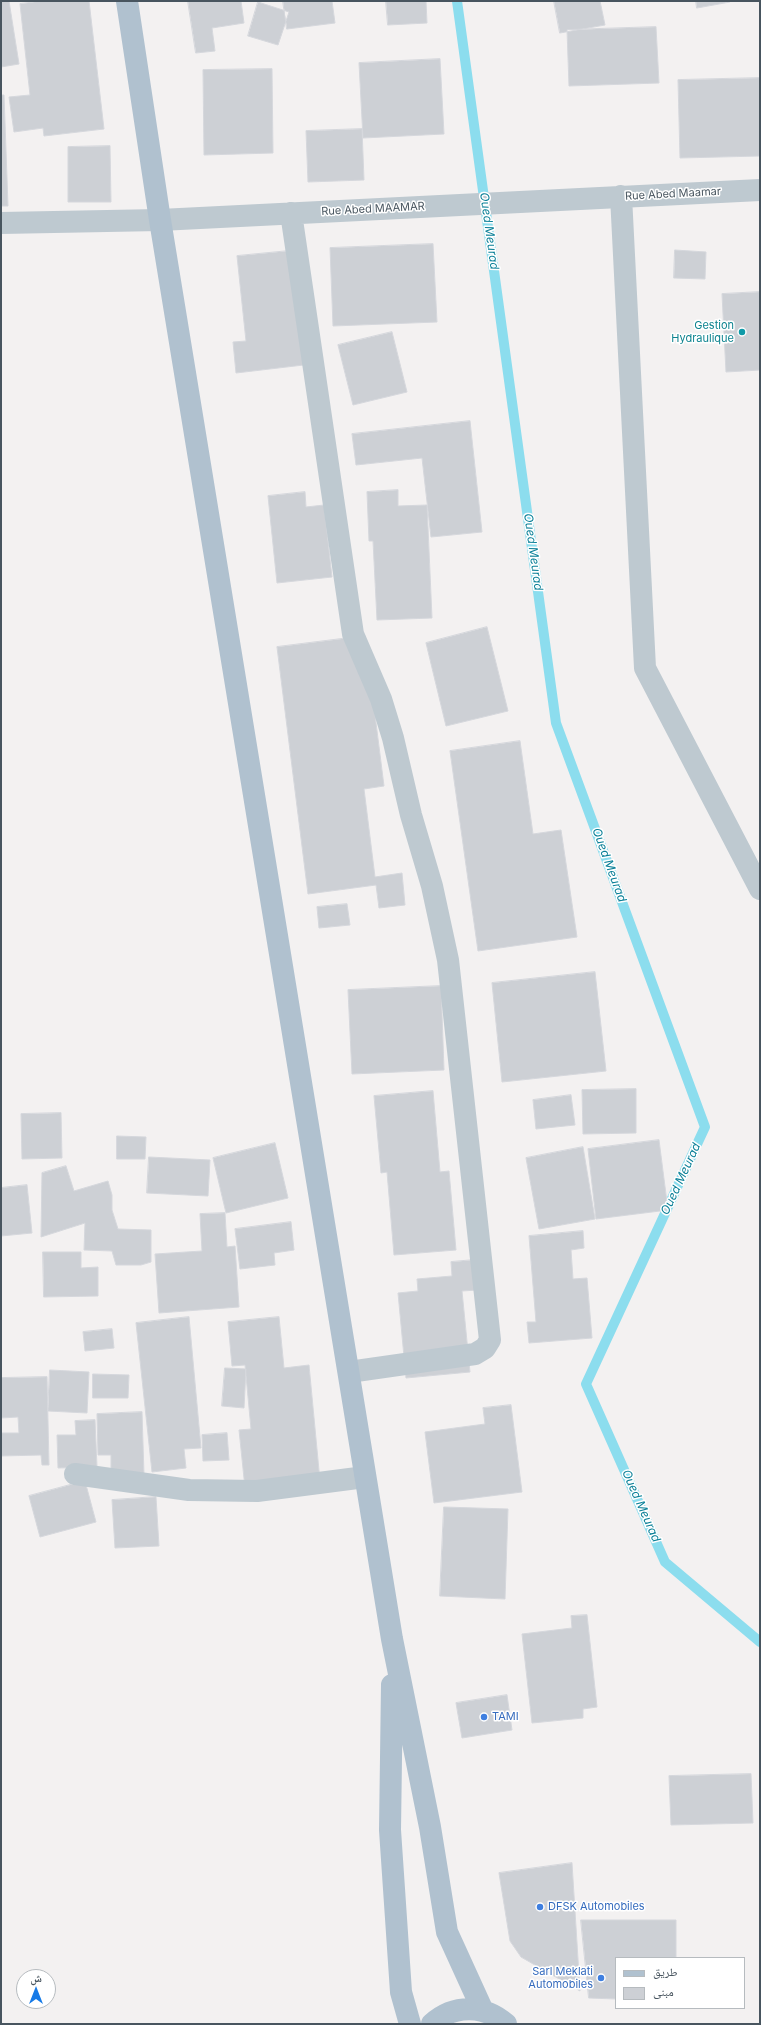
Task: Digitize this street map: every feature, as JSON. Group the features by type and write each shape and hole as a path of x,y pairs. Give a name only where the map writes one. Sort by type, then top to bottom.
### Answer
{"main road":[{"path":"127,1 160,220 392,1639 430,1827 447,1932 483,2011"},
{"path":"392,1639 390,1830 401,1992 410,2024"},
{"path":"432,2024 452,2012 467,2009 483,2011 498,2016 506,2024"}],"street":[{"name":"Rue Abed Maamar","path":"585,198 760,190"},
{"path":"621,196 645,668 760,889"},
{"name":"Rue Abed MAAMAR","path":"1,223 160,220 585,198"},
{"path":"291,213 354,634 381,699 393,738 411,816 432,886 448,960 490,1340 485,1348 475,1354 349,1372"},
{"path":"76,1474 189,1490 257,1491 366,1477"}],"building":[{"path":"1,1 9,1 19,64 1,67"},
{"path":"42,1 89,1 104,129 44,136 43,128 14,132 9,97 30,95 20,4"},
{"path":"188,1 241,1 244,23 212,28 215,51 196,53"},
{"path":"283,1 332,1 335,23 287,29"},
{"path":"386,1 426,1 427,23 388,25"},
{"path":"554,1 600,1 605,25 560,33"},
{"path":"696,1 730,1 730,2 697,8"},
{"path":"258,2 289,12 278,45 248,36"},
{"path":"656,27 659,83 569,86 567,30"},
{"path":"440,59 444,134 363,138 359,63"},
{"path":"272,69 273,153 204,155 203,70"},
{"path":"760,78 760,156 680,158 678,80"},
{"path":"1,95 4,95 8,206 1,206"},
{"path":"362,129 364,180 308,182 306,131"},
{"path":"110,146 111,202 68,202 68,147"},
{"path":"433,244 437,322 333,326 330,248"},
{"path":"299,250 312,364 236,373 233,342 246,341 237,256"},
{"path":"675,250 706,252 705,279 674,278"},
{"name":"Gestion Hydraulique","path":"760,292 760,370 726,372 722,294"},
{"path":"392,332 407,392 353,405 338,345"},
{"path":"470,421 482,532 431,537 422,458 356,465 352,434"},
{"path":"398,490 398,506 427,505 432,618 377,620 373,541 369,541 367,492"},
{"path":"305,492 306,507 324,505 332,577 277,583 268,496"},
{"path":"487,627 508,711 446,726 426,643"},
{"path":"365,636 384,786 364,789 375,877 402,873 405,905 379,908 376,885 308,894 277,647"},
{"path":"520,741 533,834 561,830 577,937 478,951 450,751"},
{"path":"347,904 350,925 319,928 317,907"},
{"path":"595,972 606,1071 502,1082 492,983"},
{"path":"441,986 444,1070 352,1074 348,990"},
{"path":"636,1089 636,1133 583,1134 582,1090"},
{"path":"433,1091 440,1172 449,1171 456,1250 394,1255 387,1172 381,1173 374,1096"},
{"path":"571,1095 575,1125 536,1129 533,1100"},
{"path":"61,1113 62,1158 22,1159 21,1114"},
{"path":"117,1136 146,1137 145,1159 117,1159"},
{"path":"659,1140 668,1210 596,1219 588,1149"},
{"path":"275,1143 288,1198 226,1213 213,1158"},
{"path":"583,1147 595,1219 539,1229 526,1158"},
{"path":"149,1157 210,1160 208,1196 147,1193"},
{"path":"66,1166 74,1191 108,1181 112,1195 112,1210 118,1229 151,1230 151,1262 141,1265 116,1265 112,1251 84,1250 85,1223 41,1237 42,1173"},
{"path":"27,1185 32,1233 1,1236 1,1188"},
{"path":"225,1213 227,1247 235,1246 239,1307 159,1313 155,1254 202,1251 200,1214"},
{"path":"291,1222 294,1250 274,1253 275,1265 240,1269 235,1229"},
{"path":"583,1231 584,1248 571,1250 573,1279 587,1278 592,1338 529,1343 527,1322 536,1322 529,1236"},
{"path":"43,1252 81,1252 81,1268 98,1267 98,1296 44,1297"},
{"path":"474,1260 477,1290 462,1291 470,1372 406,1378 398,1293 418,1291 417,1279 452,1276 451,1262"},
{"path":"189,1317 201,1448 184,1449 186,1468 152,1472 136,1323"},
{"path":"279,1317 284,1368 309,1365 320,1481 245,1488 239,1430 251,1429 245,1365 232,1366 228,1322"},
{"path":"112,1329 114,1348 85,1351 83,1332"},
{"path":"225,1368 246,1369 244,1408 222,1406"},
{"path":"50,1370 89,1372 87,1413 48,1411"},
{"path":"93,1374 129,1375 128,1398 93,1398"},
{"path":"47,1377 49,1465 42,1465 41,1455 1,1456 1,1433 19,1433 18,1417 1,1418 1,1378"},
{"path":"511,1405 522,1492 434,1503 425,1432 485,1424 483,1408"},
{"path":"142,1412 144,1475 111,1476 111,1455 98,1455 97,1414"},
{"path":"95,1420 97,1467 58,1468 57,1435 76,1435 75,1421"},
{"path":"227,1433 229,1460 203,1461 202,1435"},
{"path":"85,1481 96,1522 40,1537 29,1496"},
{"path":"156,1497 159,1546 115,1548 112,1500"},
{"path":"444,1507 508,1509 505,1599 440,1596"},
{"path":"587,1615 597,1707 583,1709 583,1718 532,1723 522,1634 572,1628 571,1616"},
{"name":"TAMI","path":"507,1695 512,1730 462,1738 456,1703"},
{"path":"751,1774 753,1823 671,1825 669,1776"},
{"name":"DFSK Automobiles","path":"572,1863 580,1991 521,1957 510,1941 499,1873"},
{"name":"Sarl Meklati Automobiles","path":"581,1920 676,1920 676,1957 615,1957 615,1999 589,1998"}],"waterway":[{"name":"Oued Meurad","path":"457,1 556,723 705,1127 586,1384 665,1562 760,1642"}],"place":[{"name":"Gestion Hydraulique","path":"742,332"},
{"name":"TAMI","path":"484,1717"},
{"name":"DFSK Automobiles","path":"540,1907"},
{"name":"Sarl Meklati Automobiles","path":"601,1978"}]}
